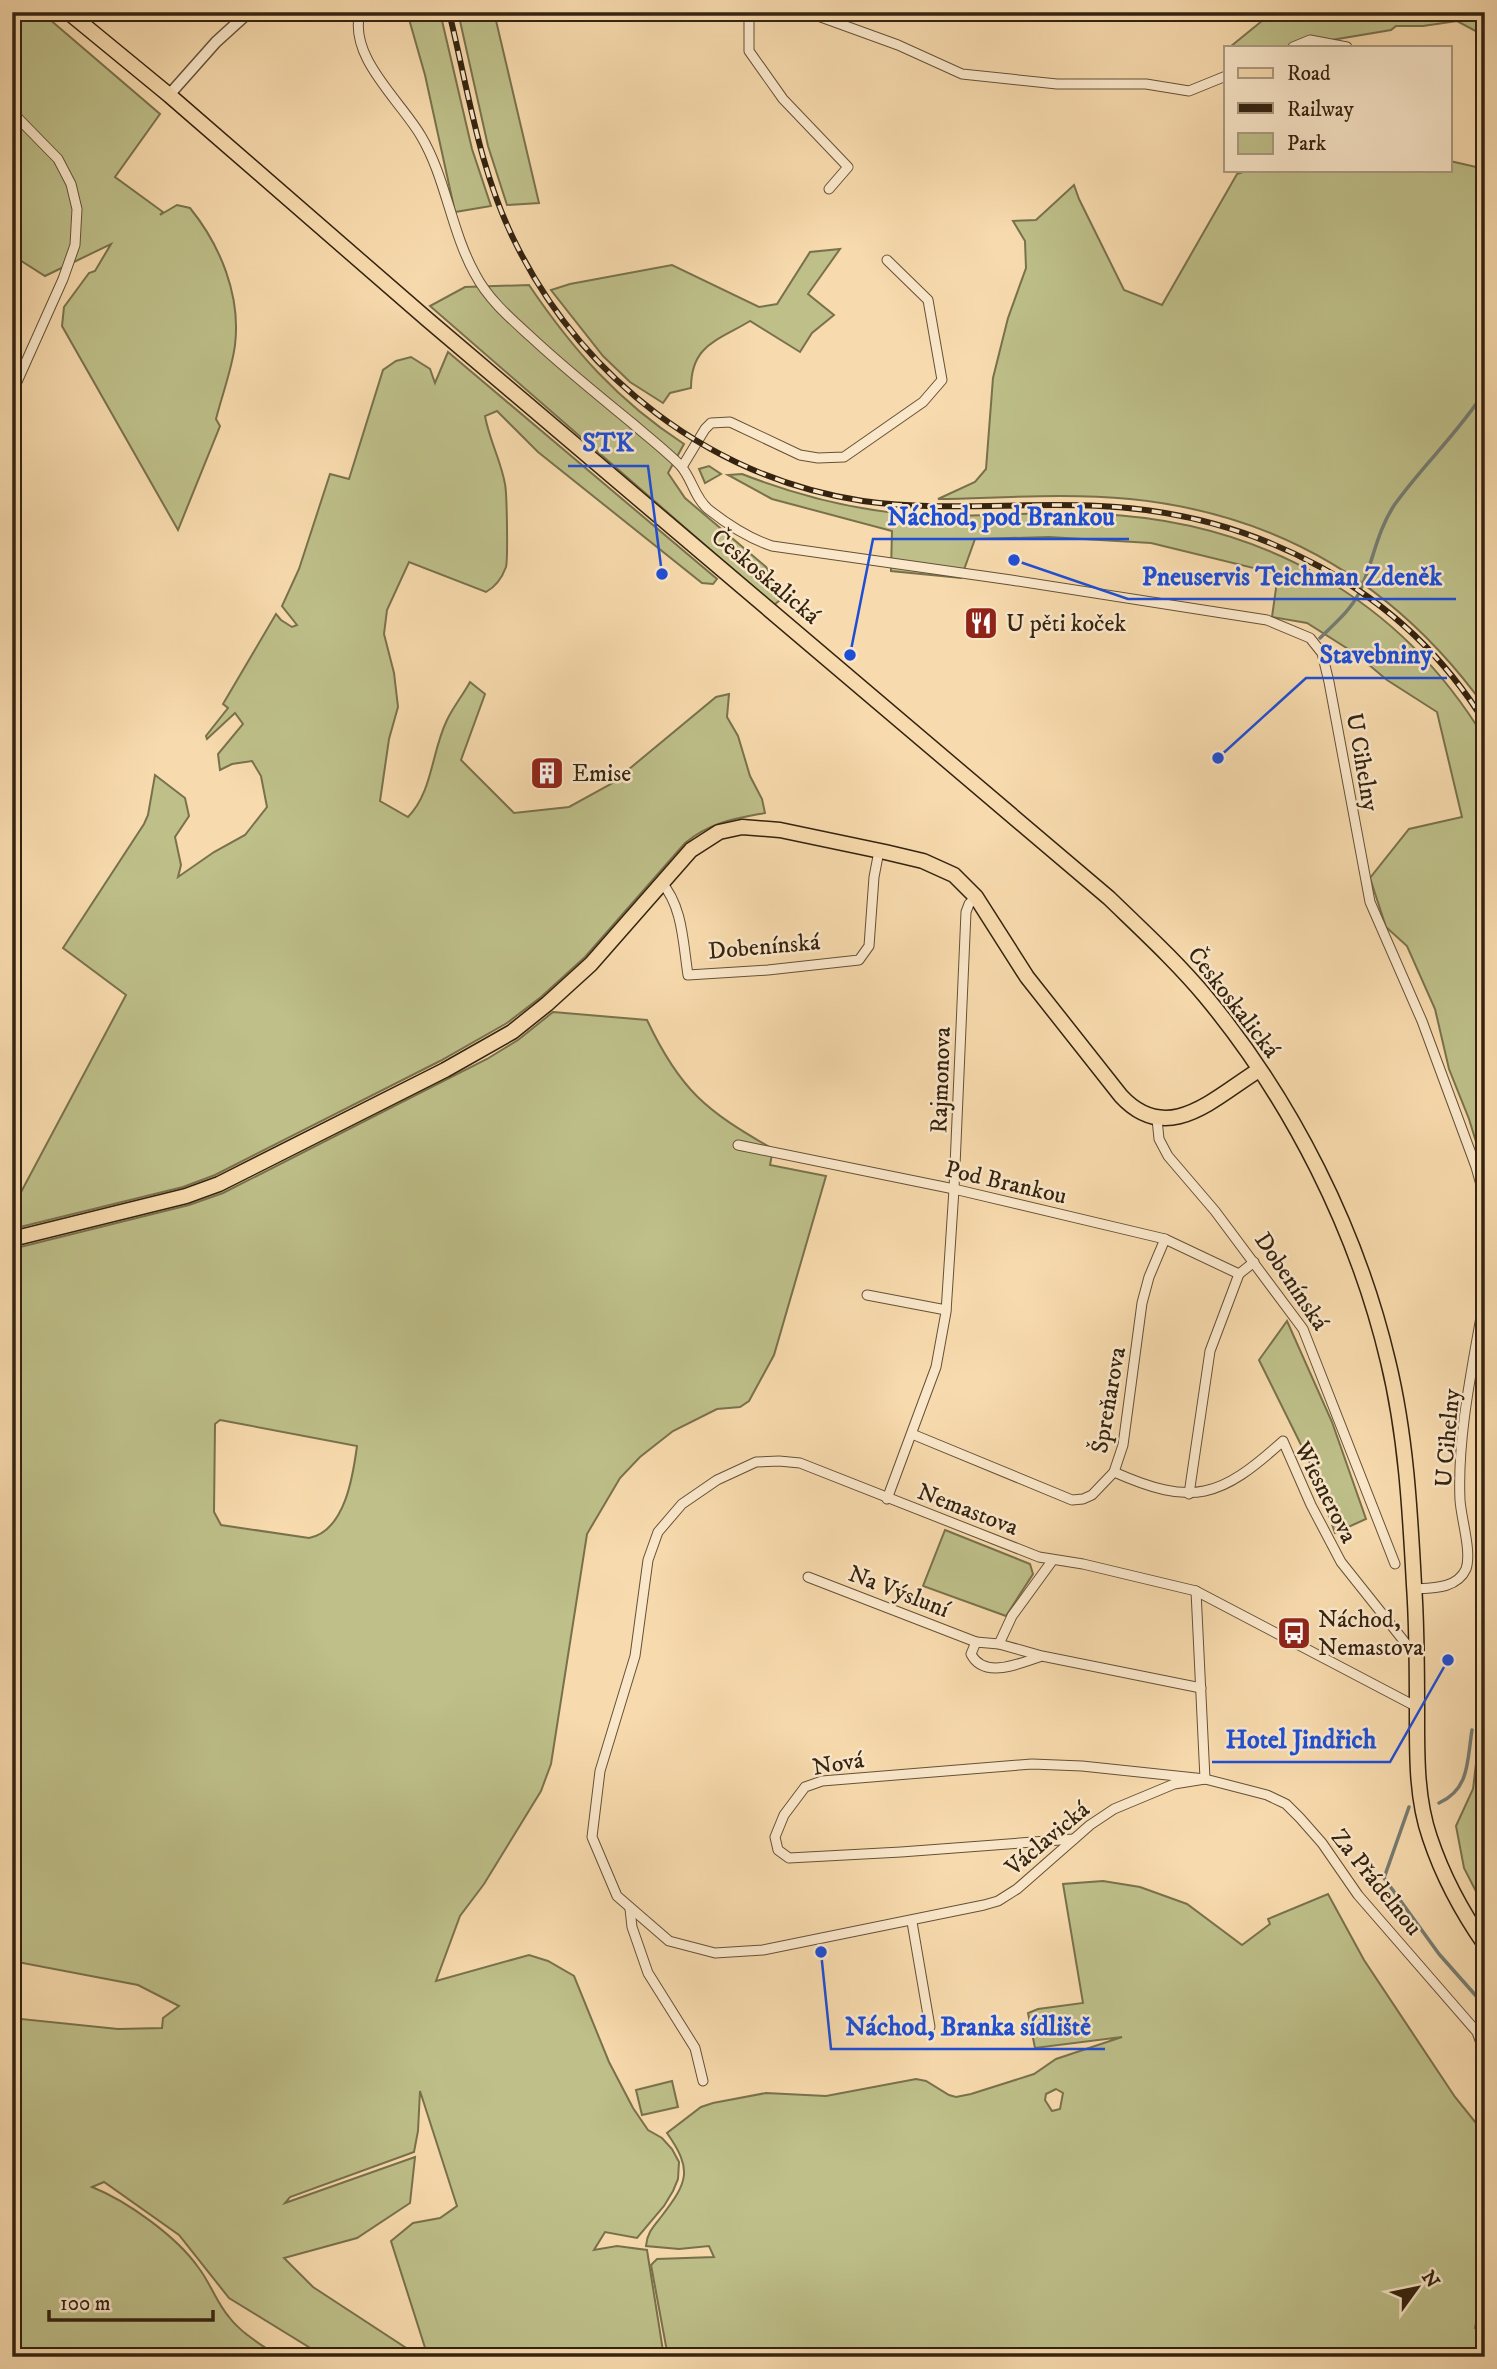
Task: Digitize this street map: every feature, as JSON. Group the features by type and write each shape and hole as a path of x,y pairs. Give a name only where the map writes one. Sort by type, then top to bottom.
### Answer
{"main road":[{"name":"Českoskalická","path":"68,12 169,95 1109,898 1206,996 1259,1070 1297,1130 1346,1235 1374,1310 1388,1362 1404,1448 1414,1590 1420,1796 1429,1836 1456,1900 1485,1945"},
{"path":"12,1239 186,1196 219,1184 482,1050 530,1019 592,964 661,883 698,845 730,829 766,828 923,860 961,881 976,897 1021,970 1121,1096 1138,1112 1157,1119 1191,1112 1259,1070"}],"street":[{"path":"169,95 216,42 249,12"},
{"path":"360,12 358,36 363,53 404,109 426,145 470,265 484,288 514,321 554,358 682,467 711,423 730,422 800,455 818,458 844,457 923,402 942,380 928,300 887,260"},
{"path":"749,12 749,51 783,99 848,167 829,189"},
{"path":"807,12 898,45 962,74 1057,84 1146,84 1188,91 1224,77"},
{"path":"1295,46 1310,40 1342,46"},
{"path":"12,112 58,159 71,184 77,209 75,245 63,279 12,393"},
{"name":"U Cihelny","path":"682,467 698,498 748,538 772,546 1266,620 1310,638 1322,653 1329,682 1370,902 1422,1021 1476,1167 1485,1199"},
{"name":"Dobenínská","path":"661,883 670,893 677,910 688,975 859,960 869,946 874,877 879,851"},
{"name":"Rajmonova","path":"887,1499 936,1367 946,1310 966,912 976,897"},
{"name":"Dobenínská","path":"1157,1119 1159,1139 1168,1156 1254,1262 1303,1329 1395,1563"},
{"name":"Pod Brankou","path":"738,1145 954,1189 1165,1239 1239,1274"},
{"name":"Špreňarova","path":"912,1434 1072,1500 1092,1495 1114,1472 1123,1445 1142,1303 1149,1277 1165,1239"},
{"path":"1114,1472 1147,1487 1189,1494 1210,1351 1239,1274 1254,1262"},
{"name":"U Cihelny","path":"1414,1590 1447,1586 1460,1577 1466,1568 1459,1477 1485,1294"},
{"path":"867,1295 946,1310"},
{"name":"Wiesnerova","path":"1189,1494 1218,1488 1250,1470 1283,1441 1311,1505 1341,1562 1415,1655"},
{"name":"Nemastova","path":"627,1683 635,1656 648,1560 658,1532 682,1504 717,1480 756,1462 779,1461 800,1463 1052,1561 1083,1564 1196,1591 1417,1707"},
{"path":"999,1644 1013,1616 1052,1561"},
{"name":"Na Výsluní","path":"808,1577 976,1642 999,1644 1042,1656 1201,1688"},
{"path":"1196,1591 1205,1779"},
{"name":"Na Výsluní","path":"976,1642 971,1654 974,1661 992,1669 1042,1656"},
{"name":"Václavická","path":"627,1683 600,1772 592,1837 617,1896 630,1909 669,1941 715,1953 763,1950 912,1922 999,1901 1114,1809 1174,1784 1205,1779"},
{"name":"Nová","path":"1074,1839 789,1858 778,1850 775,1837 795,1797 805,1787 822,1781 1032,1764 1082,1766 1205,1779"},
{"name":"Za Přádelnou","path":"1205,1779 1267,1795 1286,1804 1322,1843 1358,1895 1477,2032 1485,2054"},
{"name":"Václavická","path":"630,1909 632,1927 648,1973 695,2048 703,2081"},
{"path":"912,1922 930,2026"}],"green space":[{"path":"12,12 41,12 160,114 115,177 163,212 160,215 177,205 190,208 211,238 226,272 235,308 234,354 216,419 220,426 178,530 62,326 64,307 89,273 95,271 111,244 45,276 12,255"},
{"path":"407,12 440,12 472,149 491,206 455,212 425,75"},
{"path":"458,12 494,12 539,203 507,205 488,146"},
{"path":"1273,12 1485,12 1485,36 1457,21 1423,26 1396,26 1391,30 1296,46 1231,46"},
{"path":"1452,161 1485,169 1485,707 1451,664 1414,625 1374,592 1331,563 1285,539 1236,521 1185,507 1130,499 1058,496 938,499 975,482 986,469 993,378 1008,318 1026,268 1025,241 1013,221 1036,220 1074,185 1124,290 1162,305 1237,174 1452,172"},
{"path":"840,249 808,294 834,315 812,333 800,352 750,321 708,346 696,362 691,388 670,393 663,403 630,382 603,356 551,290 672,265 759,307 777,304 810,252"},
{"path":"529,285 562,331 598,373 638,410 684,444 668,473 685,498 766,567 780,589 780,600 774,605 430,306 465,287"},
{"path":"448,352 717,579 713,584 702,583 538,452 497,411 485,416 505,484 506,567 498,582 486,592 409,562 387,610 384,634 394,673 398,707 389,739 380,801 408,817 416,807 427,784 447,720 470,682 485,694 461,760 514,813 569,807 611,784 716,697 729,694 727,717 738,736 765,813 713,826 685,843 585,957 541,997 507,1023 440,1061 215,1175 183,1187 12,1229 12,1209 126,995 63,948 144,824 155,775 185,798 189,816 175,837 181,865 178,877 245,835 267,807 261,776 252,761 232,764 220,770 218,754 243,724 235,713 207,739 206,736 228,708 223,704 276,614 292,627 297,625 282,606 299,569 330,474 349,479 383,370 396,361 411,357 430,369 435,383"},
{"path":"709,466 721,474 705,483 699,469"},
{"path":"742,474 814,498 888,512 938,516 1098,514 1158,520 1215,532 1269,551 1320,576 1368,608 1411,645 1451,689 1485,739 1485,1171 1469,1119 1449,1069 1435,1009 1407,946 1386,927 1370,878 1409,829 1462,817 1437,712 1387,680 1356,654 1307,623 1272,617 1278,574 1151,543 1049,537 975,539 961,578 891,571 892,531 772,499 728,475"},
{"path":"553,1012 647,1020 671,1064 697,1096 730,1123 773,1149 770,1165 826,1176 774,1355 749,1401 740,1407 717,1409 673,1431 640,1457 620,1478 587,1534 551,1764 541,1791 484,1884 460,1916 436,1981 529,1955 548,1961 574,1976 609,2062 633,2108 648,2130 662,2138 672,2149 679,2162 678,2179 673,2191 637,2238 605,2232 594,2250 617,2246 647,2250 664,2357 428,2357 391,2241 413,2223 440,2218 457,2206 420,2091 414,2152 290,2197 285,2203 415,2157 410,2203 357,2238 284,2258 313,2287 420,2357 325,2357 229,2298 179,2235 104,2182 92,2187 135,2210 177,2243 202,2273 234,2323 279,2357 12,2357 12,2018 118,2029 162,2028 163,2018 179,2006 138,1985 12,1961 12,1249 189,1205 223,1193 487,1059 518,1040","holes":["220,1420 357,1446 345,1501 331,1525 321,1533 309,1538 221,1525 214,1512 215,1424"]},
{"path":"1287,1321 1332,1422 1366,1519 1335,1533 1311,1465 1259,1360"},
{"path":"945,1530 1030,1564 1033,1574 1006,1616 923,1586"},
{"path":"1485,1732 1485,1909 1464,1868 1456,1826 1473,1789 1477,1755"},
{"path":"1103,1881 1140,1887 1187,1904 1242,1945 1270,1924 1268,1919 1328,1894 1364,1960 1455,2097 1476,2123 1485,2151 1485,2193 1477,2199 1485,2226 1485,2280 1475,2328 1485,2331 1485,2352 1480,2357 668,2357 651,2265 657,2259 714,2257 709,2246 679,2249 646,2246 651,2230 677,2194 684,2176 681,2157 667,2133 701,2107 766,2093 826,2096 916,2079 926,2081 956,2097 971,2094 1034,2074 1056,2059 1122,2037 1035,2048 1028,2013 1038,2009 1083,2003 1063,1884","holes":["1056,2089 1063,2093 1060,2109 1052,2111 1045,2100 1046,2094"]},
{"path":"672,2081 678,2107 642,2115 636,2090"}],"waterway":[{"path":"1320,638 1359,593 1383,526 1395,504 1485,391"},
{"path":"1439,1803 1457,1790 1462,1782 1468,1763 1472,1730"},
{"path":"1409,1807 1384,1878 1439,1954 1485,2006"}],"railway":[{"path":"449,12 483,157 514,240 542,290 575,336 614,377 657,414 703,445 754,470 807,489 863,501 922,506 1100,506 1157,512 1214,524 1268,542 1319,566 1368,597 1412,633 1451,675 1485,723"}],"place":[{"name":"Pneuservis Teichman Zdeněk","path":"1014,560"},
{"name":"STK","path":"662,574"},
{"name":"U pěti koček","path":"981,623"},
{"name":"Náchod, pod Brankou","path":"850,655"},
{"name":"Stavebniny","path":"1218,758"},
{"name":"Emise","path":"547,773"},
{"name":"Náchod, Nemastova","path":"1294,1633"},
{"name":"Hotel Jindřich","path":"1448,1660"},
{"name":"Náchod, Branka sídliště","path":"821,1952"}]}
